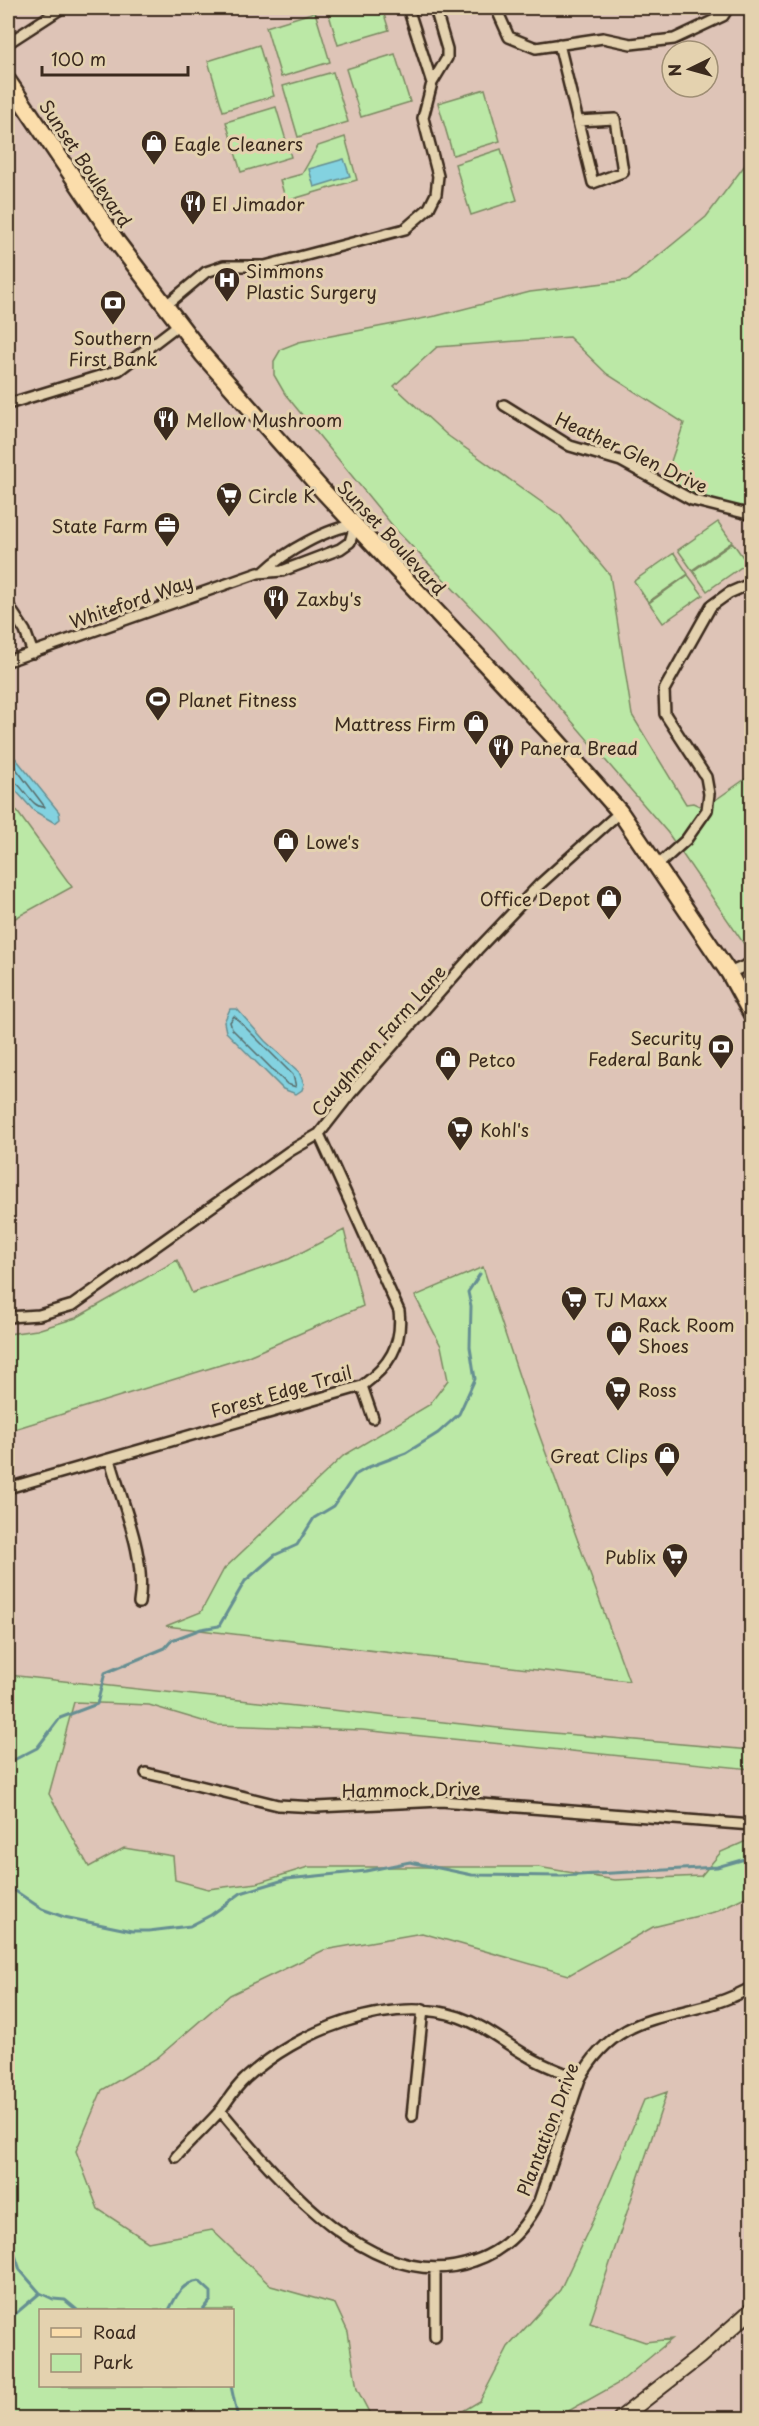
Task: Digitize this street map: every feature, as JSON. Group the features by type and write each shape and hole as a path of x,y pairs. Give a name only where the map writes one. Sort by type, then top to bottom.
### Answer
{"main road":[{"name":"Sunset Boulevard","path":"8,81 63,165 178,325 354,525 550,733 620,812 729,973 752,1015"}],"street":[{"path":"8,42 62,8"},
{"path":"408,8 432,83"},
{"path":"164,307 206,273 224,266 265,266 405,229 416,222 429,208 436,194 438,176 423,118 432,83 447,58 447,49 435,8"},
{"path":"496,8 509,37 536,48 603,38 632,44 674,39 723,16 728,8"},
{"path":"560,44 578,121 593,183 623,172 615,119 578,121"},
{"path":"8,404 119,370 178,325"},
{"name":"Heather Glen Drive","path":"504,405 570,446 621,461 692,500 711,507 752,515"},
{"name":"Whiteford Way","path":"8,662 265,571 282,571 340,549 350,542 354,525 336,527 280,559 265,571"},
{"path":"658,865 686,840 706,810 709,794 706,777 665,714 664,690 711,606 729,593 752,583"},
{"path":"8,605 25,631 33,652"},
{"name":"Caughman Farm Lane","path":"8,1317 39,1315 73,1305 290,1151 319,1134 351,1093 477,950 539,885 620,812"},
{"path":"729,973 752,963"},
{"name":"Forest Edge Trail","path":"8,1488 362,1386 382,1370 391,1358 399,1340 399,1311 319,1134"},
{"path":"362,1386 373,1418"},
{"path":"110,1459 138,1557 142,1586 139,1603"},
{"name":"Hammock Drive","path":"146,1773 278,1804 317,1807 441,1801 752,1825"},
{"name":"Plantation Drive","path":"220,2110 277,2177 328,2223 374,2251 397,2260 435,2268 460,2266 488,2255 512,2239 524,2225 539,2201 580,2079 593,2057 621,2032 645,2020 729,1998 752,1987"},
{"path":"176,2157 220,2110 245,2079 268,2061 302,2041 365,2015 403,2008 423,2009 476,2024 525,2055 580,2079"},
{"path":"412,2116 423,2009"},
{"path":"435,2268 435,2337"},
{"path":"621,2418 699,2357 752,2310"}],"green space":[{"path":"327,8 382,8 389,30 338,45"},
{"path":"315,12 330,62 281,77 266,27"},
{"path":"259,45 274,96 223,111 208,61"},
{"path":"395,54 410,102 361,117 346,69"},
{"path":"333,72 348,122 298,137 283,86"},
{"path":"485,89 500,141 453,155 438,103"},
{"path":"276,107 291,157 241,172 226,122"},
{"path":"345,137 357,180 286,201 280,180 302,174 318,146"},
{"path":"501,149 517,200 471,215 455,164"},
{"path":"751,157 751,510 711,502 665,479 684,423 607,374 569,337 437,347 394,386 447,435 561,516 610,575 632,715 686,804 693,803 704,808 751,775 751,933 744,944 668,833 495,632 397,531 285,394 274,375 274,361 281,349 299,342 436,316 530,292 629,280 706,217"},
{"path":"718,522 732,542 692,570 678,550"},
{"path":"733,543 747,563 707,591 693,571"},
{"path":"674,553 688,574 648,602 634,581"},
{"path":"688,575 703,595 663,623 649,603"},
{"path":"8,799 72,887 8,922"},
{"path":"344,1230 363,1306 246,1357 8,1431 8,1334 37,1330 76,1318 177,1260 192,1293 289,1259"},
{"path":"483,1267 532,1415 629,1681 166,1626 201,1612 224,1569 343,1456 429,1405 448,1380 441,1346 415,1296"},
{"path":"8,1675 518,1730 751,1750 751,1769 362,1730 216,1725 149,1705 74,1702 49,1794 89,1867 124,1848 173,1856 175,1880 208,1889 257,1883 308,1867 538,1867 615,1880 701,1876 721,1852 751,1839 751,1894 714,1912 653,1927 569,1975 422,1933 324,1950 230,1995 157,2058 102,2090 76,2151 98,2209 148,2242 212,2230 271,2286 335,2304 348,2332 357,2389 372,2418 8,2418"},
{"path":"667,2092 590,2323 645,2342 672,2339 619,2383 556,2418 451,2418 480,2401 508,2347 560,2290 603,2199 644,2100"}],"water":[{"path":"344,159 350,176 314,187 309,169"},
{"path":"8,749 59,812 60,819 55,823 34,811 8,782"},
{"path":"230,1009 237,1009 265,1041 299,1072 304,1084 302,1090 296,1094 283,1089 226,1032 224,1022"}],"waterway":[{"path":"8,1763 37,1748 60,1718 97,1704 105,1673 165,1648 172,1640 201,1629 219,1626 245,1581 275,1555 297,1545 314,1518 334,1506 355,1475 369,1467 406,1453 438,1433 459,1414 475,1379 470,1347 471,1306 468,1292 480,1274"},
{"path":"8,1886 42,1909 64,1917 132,1931 149,1931 190,1926 211,1915 241,1893 287,1879 366,1871 410,1862 472,1875 561,1876 717,1867 752,1857"},
{"path":"8,2234 20,2270 40,2293 53,2299 65,2300 76,2309"},
{"path":"170,2309 184,2287 199,2281 211,2292 211,2300 204,2309"},
{"path":"8,2320 40,2293"},
{"path":"231,2387 237,2414 242,2418"}],"place":[{"name":"Eagle Cleaners","path":"154,166"},
{"name":"El Jimador","path":"193,226"},
{"name":"Simmons Plastic Surgery","path":"227,303"},
{"name":"Southern First Bank","path":"113,326"},
{"name":"Mellow Mushroom","path":"166,442"},
{"name":"Circle K","path":"229,518"},
{"name":"State Farm","path":"167,548"},
{"name":"Zaxby's","path":"276,621"},
{"name":"Planet Fitness","path":"158,722"},
{"name":"Mattress Firm","path":"476,746"},
{"name":"Panera Bread","path":"501,770"},
{"name":"Lowe's","path":"286,864"},
{"name":"Office Depot","path":"609,921"},
{"name":"Security Federal Bank","path":"721,1070"},
{"name":"Petco","path":"448,1082"},
{"name":"Kohl's","path":"460,1152"},
{"name":"TJ Maxx","path":"574,1322"},
{"name":"Rack Room Shoes","path":"619,1357"},
{"name":"Ross","path":"618,1412"},
{"name":"Great Clips","path":"667,1478"},
{"name":"Publix","path":"675,1579"}]}
